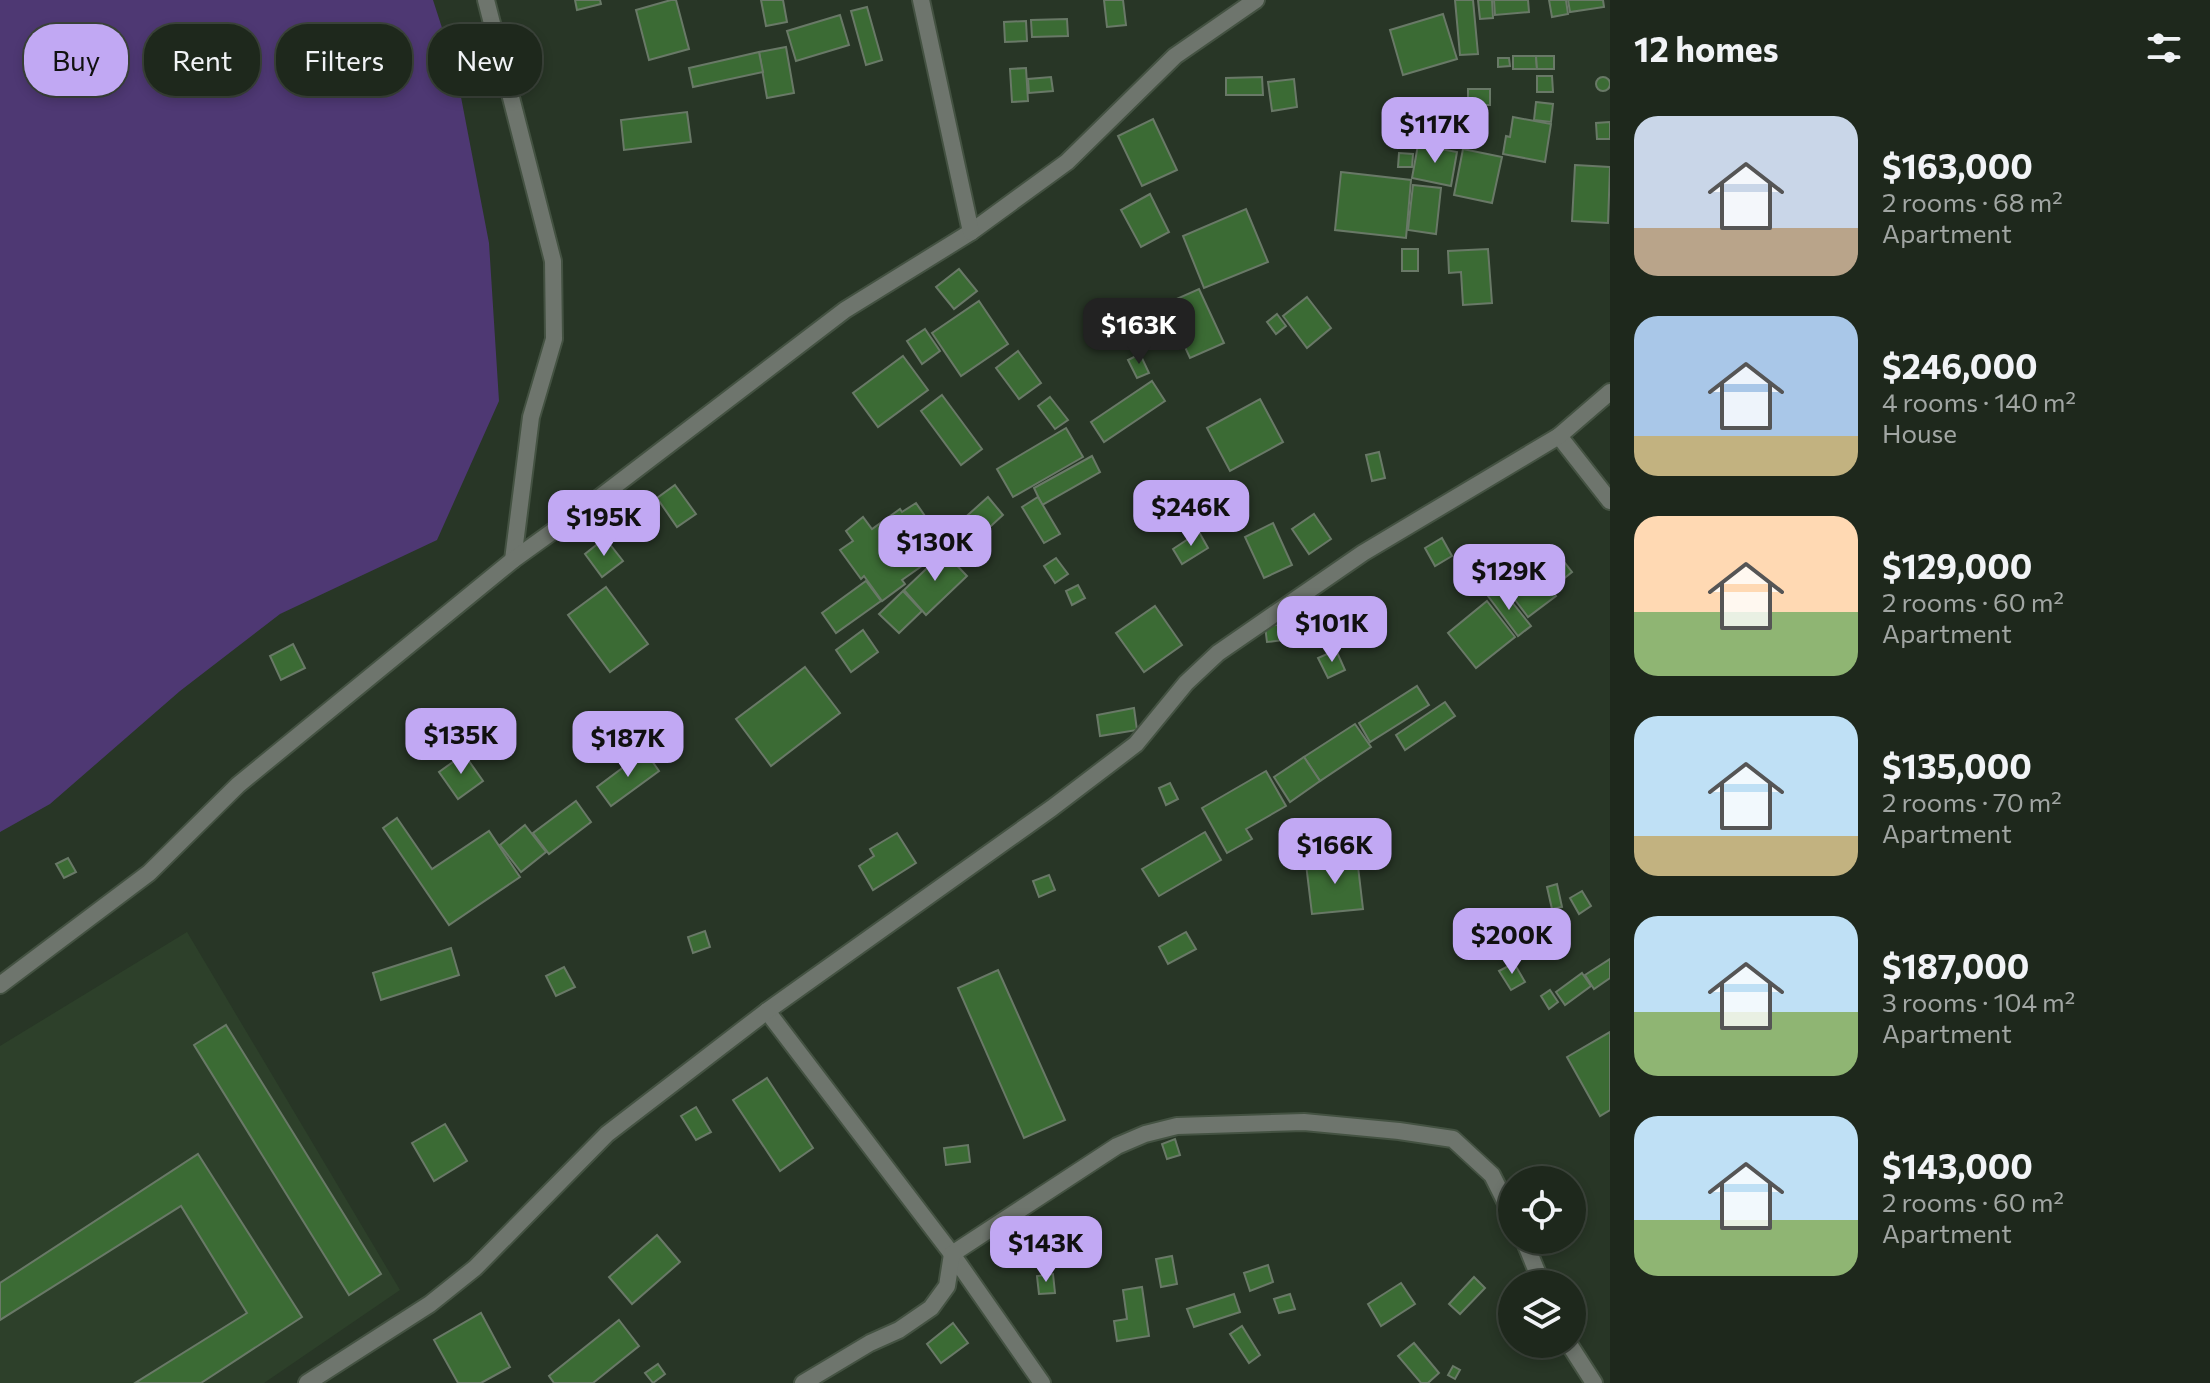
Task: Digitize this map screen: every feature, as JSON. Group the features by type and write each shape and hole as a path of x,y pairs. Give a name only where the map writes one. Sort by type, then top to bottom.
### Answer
{"street":[{"path":"486,0 553,261 554,339 531,417 513,560"},
{"path":"921,0 971,232"},
{"path":"0,985 149,873 238,785 513,560 845,310 971,232 1067,162 1175,56 1256,0"},
{"path":"307,1383 430,1304 475,1268 607,1134 767,1011 1052,808 1136,744 1186,683 1218,653 1363,553 1559,436 1610,392"},
{"path":"1559,436 1610,501"},
{"path":"767,1011 952,1254 1042,1383"},
{"path":"803,1383 870,1343 899,1330 931,1308 947,1286 952,1254 1117,1146 1145,1134 1177,1126 1304,1122 1453,1139 1492,1175 1498,1187"},
{"path":"1578,1358 1594,1383"}],"shaded area":[{"path":"0,0 433,0 441,24 428,24 428,96 461,96 489,243 499,401 437,540 280,614 180,691 50,804 0,832"},
{"path":"187,932 400,1290 264,1383 0,1383 0,1046"}],"building":[{"path":"575,0 600,0 601,4 577,10"},
{"path":"676,0 689,49 649,60 636,10"},
{"path":"761,0 783,0 787,22 766,26"},
{"path":"1104,0 1123,0 1126,25 1107,27"},
{"path":"1455,0 1473,0 1478,54 1460,55"},
{"path":"1478,0 1492,0 1493,18 1480,19"},
{"path":"1494,0 1528,0 1529,12 1495,15"},
{"path":"1549,0 1566,0 1568,14 1552,17"},
{"path":"1568,0 1603,0 1604,7 1570,12"},
{"path":"867,7 882,60 866,65 851,11"},
{"path":"1443,14 1457,59 1403,75 1390,30"},
{"path":"840,15 849,45 796,61 787,31"},
{"path":"1067,19 1068,36 1032,37 1031,20"},
{"path":"1026,21 1027,41 1005,42 1004,22"},
{"path":"786,47 794,93 767,98 759,52"},
{"path":"759,52 763,72 693,87 689,68"},
{"path":"1513,56 1536,56 1537,69 1513,69"},
{"path":"1536,56 1554,56 1554,69 1537,69"},
{"path":"1498,58 1509,58 1510,66 1498,67"},
{"path":"1026,68 1028,101 1012,102 1010,69"},
{"path":"1537,76 1552,76 1553,92 1537,92"},
{"path":"1051,77 1053,91 1029,93 1028,79"},
{"path":"1262,77 1263,95 1226,95 1226,78"},
{"path":"1603,77 1610,84 1603,91 1596,84"},
{"path":"1294,79 1297,107 1272,111 1268,82"},
{"path":"1468,89 1490,89 1490,105 1468,105"},
{"path":"1536,102 1553,104 1551,122 1534,120"},
{"path":"1468,107 1480,108 1479,123 1467,122"},
{"path":"687,112 691,142 624,150 621,120"},
{"path":"1513,117 1551,124 1545,162 1503,154"},
{"path":"1153,119 1177,170 1142,186 1118,136"},
{"path":"1610,122 1610,139 1597,139 1596,123"},
{"path":"1466,128 1476,130 1473,144 1462,142"},
{"path":"1418,145 1457,152 1451,186 1412,178"},
{"path":"1463,149 1502,157 1492,203 1454,195"},
{"path":"1399,153 1413,154 1412,167 1398,167"},
{"path":"1575,165 1610,167 1608,223 1572,221"},
{"path":"1341,172 1411,180 1406,238 1335,230"},
{"path":"1413,185 1441,188 1436,234 1408,230"},
{"path":"1150,194 1169,232 1141,247 1121,210"},
{"path":"1246,209 1268,262 1204,288 1183,236"},
{"path":"1402,249 1418,249 1418,271 1402,271"},
{"path":"1488,249 1492,303 1463,305 1461,272 1449,273 1448,251"},
{"path":"959,269 977,291 954,309 936,287"},
{"path":"1199,289 1224,343 1190,358 1174,323 1163,328 1154,309"},
{"path":"1307,297 1331,328 1307,348 1283,316"},
{"path":"979,301 1008,344 961,376 932,333"},
{"path":"1277,314 1286,326 1276,334 1267,322"},
{"path":"925,329 940,351 922,364 907,341"},
{"path":"1018,351 1041,383 1019,399 996,368"},
{"path":"1140,354 1149,373 1137,378 1128,360"},
{"path":"903,356 928,390 878,427 853,393"},
{"path":"1152,381 1165,401 1104,442 1091,422"},
{"path":"942,395 982,449 961,465 921,411"},
{"path":"1050,397 1068,420 1055,429 1038,406"},
{"path":"1260,399 1283,442 1230,471 1207,428"},
{"path":"1066,428 1083,457 1013,497 997,469"},
{"path":"1379,452 1385,478 1372,481 1366,455"},
{"path":"1092,456 1100,472 1042,505 1034,488"},
{"path":"675,485 696,514 677,527 657,498"},
{"path":"988,497 1003,515 957,557 941,539"},
{"path":"1038,497 1060,534 1044,543 1022,507"},
{"path":"916,503 936,532 925,541 936,556 902,580 905,584 882,601 840,550 853,541 846,531 863,517 872,529 900,509 902,512"},
{"path":"1314,514 1331,539 1309,554 1292,529"},
{"path":"1273,523 1292,565 1264,578 1245,537"},
{"path":"1199,532 1208,548 1182,564 1173,549"},
{"path":"605,538 623,561 602,577 585,554"},
{"path":"1442,538 1452,556 1435,566 1425,548"},
{"path":"1521,550 1539,575 1561,558 1572,572 1551,589 1556,596 1528,617 1494,572"},
{"path":"944,552 967,576 926,615 904,590"},
{"path":"1056,558 1068,574 1055,583 1044,566"},
{"path":"866,581 881,601 836,633 822,613"},
{"path":"1078,585 1085,598 1072,605 1066,591"},
{"path":"606,587 648,644 610,672 568,615"},
{"path":"1500,587 1531,626 1518,636 1488,596"},
{"path":"903,591 922,611 899,633 879,614"},
{"path":"1487,601 1515,637 1476,668 1448,633"},
{"path":"1155,606 1182,645 1144,672 1116,633"},
{"path":"1290,624 1292,639 1267,642 1265,626"},
{"path":"863,630 878,652 851,672 836,650"},
{"path":"293,644 305,668 281,680 270,656"},
{"path":"1336,650 1345,670 1328,678 1318,658"},
{"path":"805,667 840,713 771,766 736,719"},
{"path":"1417,686 1429,705 1370,742 1359,723"},
{"path":"1445,702 1455,716 1405,750 1396,735"},
{"path":"1134,708 1137,730 1100,736 1097,715"},
{"path":"1355,724 1371,747 1320,781 1304,757"},
{"path":"645,751 659,771 611,806 597,787"},
{"path":"464,754 483,781 458,799 439,772"},
{"path":"1304,757 1320,781 1290,802 1274,777"},
{"path":"1266,771 1286,806 1246,829 1252,839 1227,853 1202,808"},
{"path":"1170,783 1178,799 1166,805 1159,788"},
{"path":"576,801 591,822 549,854 533,833"},
{"path":"397,818 432,869 489,831 520,877 449,925 383,828"},
{"path":"525,825 546,852 521,872 500,845"},
{"path":"1319,827 1324,841 1301,850 1296,836"},
{"path":"1205,832 1221,860 1159,896 1142,869"},
{"path":"897,833 916,863 873,890 859,866 874,856 870,849"},
{"path":"68,858 76,872 64,878 56,864"},
{"path":"1357,858 1363,909 1312,914 1306,864"},
{"path":"1049,875 1055,890 1039,897 1033,881"},
{"path":"1557,884 1562,907 1552,909 1547,887"},
{"path":"1582,891 1591,906 1579,914 1570,898"},
{"path":"705,931 710,947 693,953 688,937"},
{"path":"1186,932 1196,949 1168,964 1159,947"},
{"path":"451,948 459,975 381,1000 373,973"},
{"path":"1610,959 1610,978 1594,989 1585,975"},
{"path":"1514,963 1525,982 1511,990 1499,971"},
{"path":"564,967 575,987 556,996 546,976"},
{"path":"998,970 1065,1120 1024,1138 958,988"},
{"path":"1582,973 1591,986 1565,1005 1556,992"},
{"path":"1550,990 1558,1002 1549,1009 1541,996"},
{"path":"226,1025 381,1274 349,1295 194,1045"},
{"path":"1610,1032 1610,1110 1600,1116 1567,1057"},
{"path":"767,1078 813,1148 780,1171 733,1100"},
{"path":"696,1107 711,1132 696,1140 681,1116"},
{"path":"445,1124 467,1161 434,1181 412,1143"},
{"path":"1175,1139 1180,1155 1167,1159 1162,1144"},
{"path":"968,1145 970,1162 946,1165 944,1148"},
{"path":"198,1154 302,1317 201,1383 135,1383 247,1313 181,1206 0,1320 0,1283"},
{"path":"657,1235 680,1262 632,1304 609,1277"},
{"path":"1172,1256 1177,1284 1161,1287 1156,1259"},
{"path":"1268,1265 1273,1282 1250,1291 1244,1273"},
{"path":"1053,1274 1055,1293 1039,1294 1037,1276"},
{"path":"1474,1277 1485,1288 1460,1314 1449,1304"},
{"path":"1401,1283 1415,1304 1381,1326 1368,1304"},
{"path":"1142,1287 1149,1336 1117,1341 1114,1321 1127,1319 1123,1290"},
{"path":"1234,1294 1240,1312 1194,1327 1187,1309"},
{"path":"1290,1294 1295,1309 1279,1313 1274,1299"},
{"path":"481,1313 510,1367 481,1383 458,1383 434,1340"},
{"path":"619,1320 639,1346 593,1383 554,1383 549,1376"},
{"path":"953,1323 968,1343 941,1363 927,1344"},
{"path":"1242,1326 1260,1355 1249,1363 1230,1334"},
{"path":"1414,1343 1439,1373 1428,1383 1421,1383 1398,1356"},
{"path":"658,1364 665,1374 653,1383 645,1373"},
{"path":"1453,1366 1460,1370 1455,1379 1448,1375"}]}
